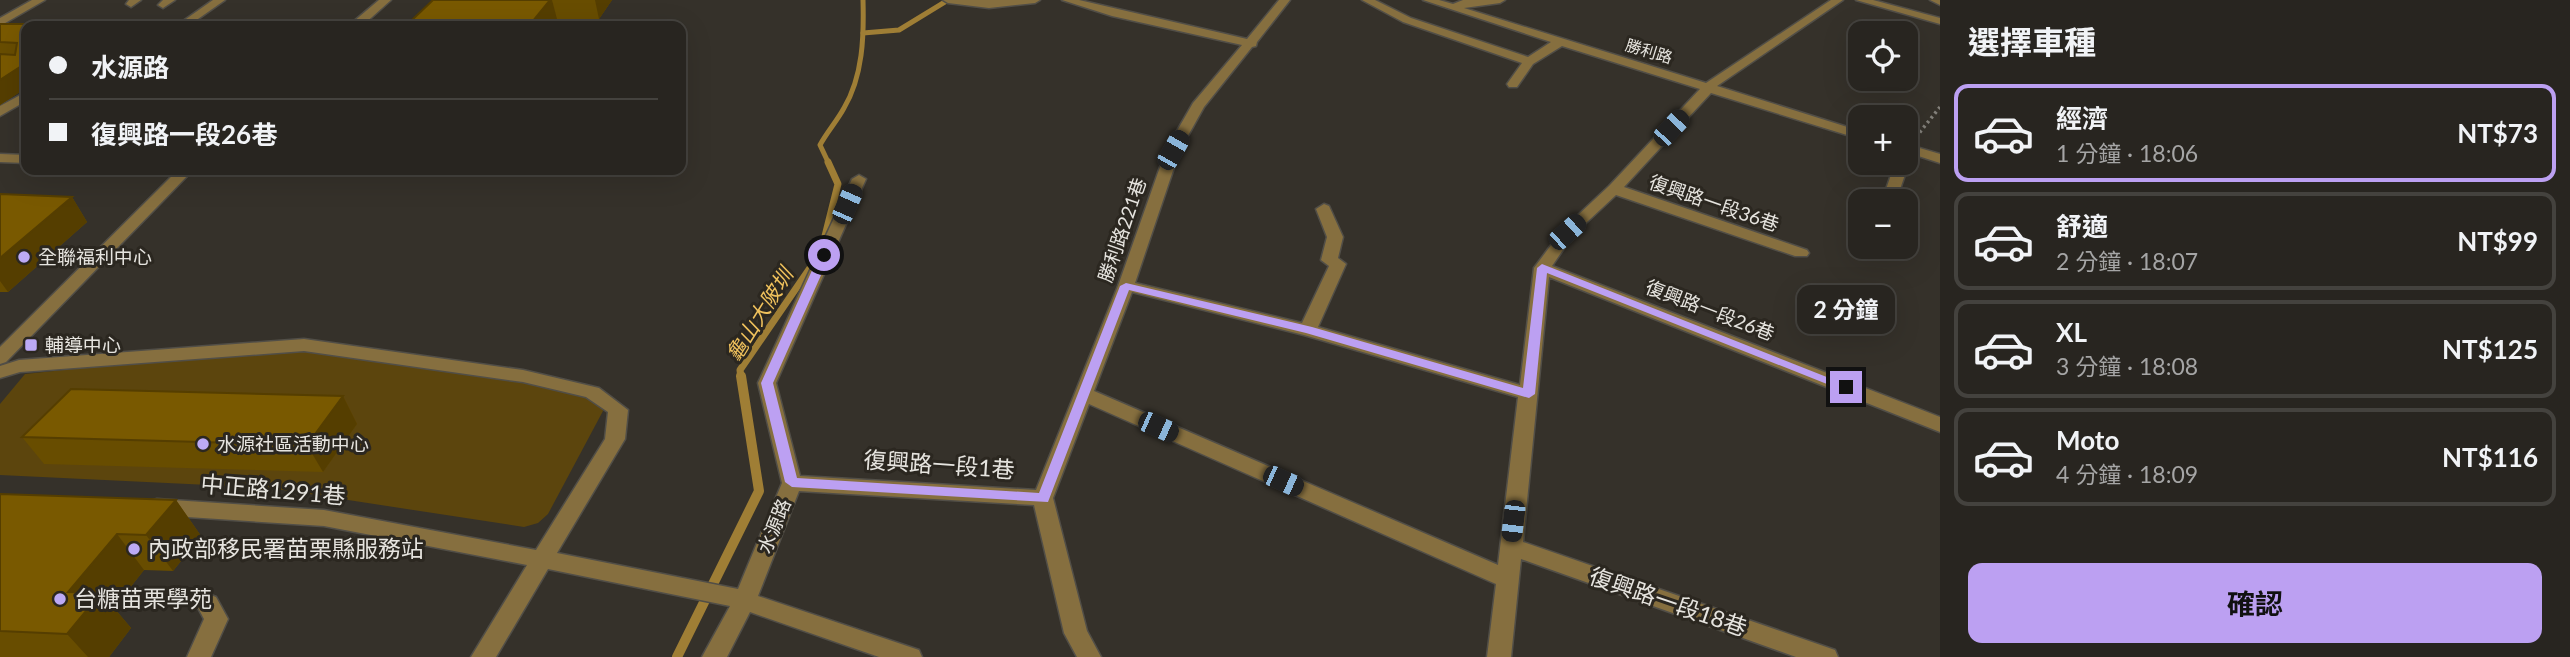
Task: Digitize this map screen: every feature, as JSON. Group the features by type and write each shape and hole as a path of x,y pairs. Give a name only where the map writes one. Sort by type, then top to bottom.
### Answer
{"street":[{"path":"0,23 40,0"},
{"path":"188,21 220,0"},
{"path":"362,21 386,0"},
{"path":"948,0 989,5 1035,0"},
{"path":"1067,0 1116,14 1252,44"},
{"name":"勝利路221巷","path":"1043,498 1126,286 1173,150 1198,106 1286,0"},
{"path":"1367,0 1407,20 1528,61"},
{"name":"勝利路","path":"1428,0 1848,131"},
{"path":"1453,8 1468,2 1500,0"},
{"path":"1499,657 1542,268 1567,232 1614,189 1709,88 1838,0"},
{"path":"1861,0 1940,21"},
{"path":"1513,84 1528,61 1560,42"},
{"path":"0,112 21,99"},
{"path":"1918,155 1940,159"},
{"path":"0,158 21,159"},
{"path":"0,358 181,175"},
{"name":"水源路","path":"714,657 734,597 792,482 767,383 859,179"},
{"name":"復興路一段36巷","path":"1614,189 1801,253"},
{"path":"1308,330 1338,264 1329,260 1335,237 1324,209"},
{"name":"復興路一段26巷","path":"1542,268 1940,425"},
{"path":"1126,286 1308,330 1529,394"},
{"path":"0,372 19,366 304,345 523,376 592,392 618,410 615,439 538,561 483,657"},
{"path":"1083,394 1507,579"},
{"name":"復興路一段1巷","path":"792,482 1043,498"},
{"path":"1043,498 1076,633 1089,657"},
{"name":"中正路1291巷","path":"133,506 324,518 538,561"},
{"name":"復興路一段18巷","path":"1510,546 1826,657"},
{"path":"538,561 734,597 910,657"},
{"path":"199,657 216,619 208,604"}],"path":[{"path":"1918,136 1940,107"}],"shaded area":[{"path":"274,348 580,387 600,397 603,411 548,514 538,523 524,527 270,488 0,475 0,404 25,374"}],"building":[{"path":"433,0 550,0 533,21 412,20"},
{"path":"0,24 21,24 21,66 0,80 0,54 15,55 17,43 0,42"},
{"path":"0,194 72,197 0,258"},
{"path":"71,389 343,396 307,445 22,437"},
{"path":"0,494 176,500 146,535 117,534 68,592 101,593 67,634 0,631"}],"waterway":[{"name":"龜山大陂圳","path":"829,164 820,145 844,108 855,83 862,42 863,0"},
{"name":"龜山大陂圳","path":"863,33 899,30 948,0"},
{"name":"龜山大陂圳","path":"741,378 740,370 821,252 838,184 828,162"},
{"name":"龜山大陂圳","path":"677,657 759,491 741,376"}],"place":[{"name":"全聯福利中心","path":"24,257"},
{"name":"輔導中心","path":"31,345"},
{"name":"水源社區活動中心","path":"203,444"},
{"name":"內政部移民署苗栗縣服務站","path":"134,549"},
{"name":"台糖苗栗學苑","path":"60,599"}],"route":[{"path":"824,255 767,383 792,482 1043,498 1126,286 1308,330 1529,394 1542,268 1846,387"}]}
